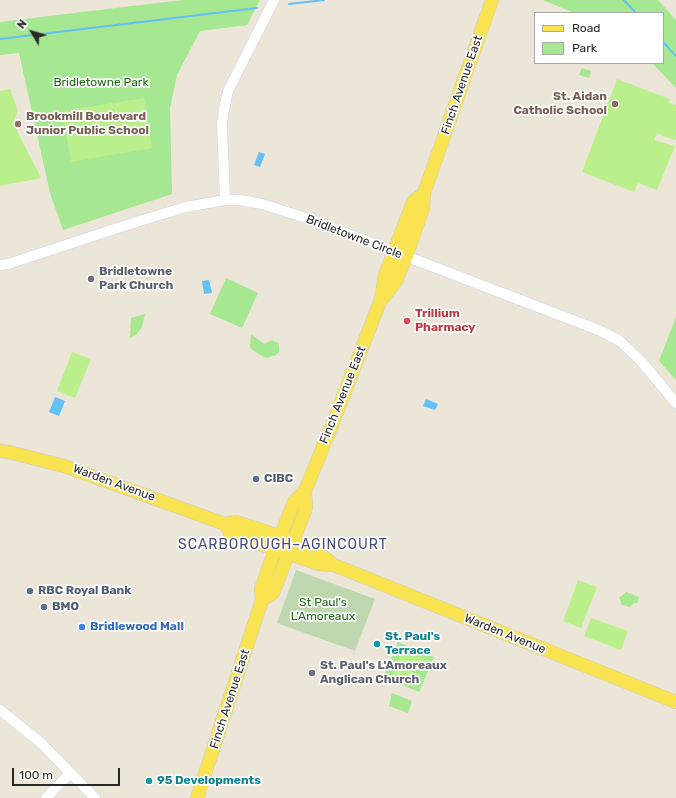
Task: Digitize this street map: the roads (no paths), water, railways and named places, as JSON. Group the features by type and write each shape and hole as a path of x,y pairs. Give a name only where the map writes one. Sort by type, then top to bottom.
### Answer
{"main road":[{"name":"Finch Avenue East","path":"381,299 396,281 406,257 423,208 424,193 492,0"},
{"name":"Finch Avenue East","path":"197,798 262,600 260,589 277,543 294,502 305,491 381,299 385,275 413,202 424,193"},
{"name":"Warden Avenue","path":"0,451 64,466 225,524 231,534 277,543 290,548 319,564 334,565 676,702"},
{"name":"Finch Avenue East","path":"262,600 273,593 306,508 305,491"}],"street":[{"path":"225,200 222,125 228,91 274,0"},
{"name":"Bridletowne Circle","path":"0,265 8,264 186,207 225,200 240,200 262,204 309,220 601,331 620,341 636,356 676,403"},
{"path":"0,710 41,743 95,798"},
{"path":"46,798 70,773"}],"water":[{"path":"259,152 265,154 260,167 254,165"},
{"path":"209,280 212,293 204,294 202,281"},
{"path":"55,397 65,401 59,416 49,412"},
{"path":"426,399 438,404 435,410 423,406"}],"waterway":[{"path":"289,4 324,0"},
{"path":"624,0 635,12"},
{"path":"0,39 257,8"},
{"path":"664,43 676,56"}],"place":[{"name":"St. Aidan Catholic School","path":"615,104"},
{"name":"Brookmill Boulevard Junior Public School","path":"18,124"},
{"name":"Bridletowne Park Church","path":"91,279"},
{"name":"Trillium Pharmacy","path":"407,321"},
{"name":"CIBC","path":"256,479"},
{"name":"RBC Royal Bank","path":"30,591"},
{"name":"BMO","path":"44,607"},
{"name":"Bridlewood Mall","path":"82,627"},
{"name":"St. Paul's Terrace","path":"377,644"},
{"name":"St. Paul's L'Amoreaux Anglican Church","path":"312,673"},
{"name":"95 Developments","path":"149,781"}],"district":[{"name":"SCARBOROUGH–AGINCOURT","path":"283,545"}],"park label":[{"name":"Bridletowne Park","path":"101,83"},
{"name":"St Paul's L'Amoreaux","path":"323,610"}]}
